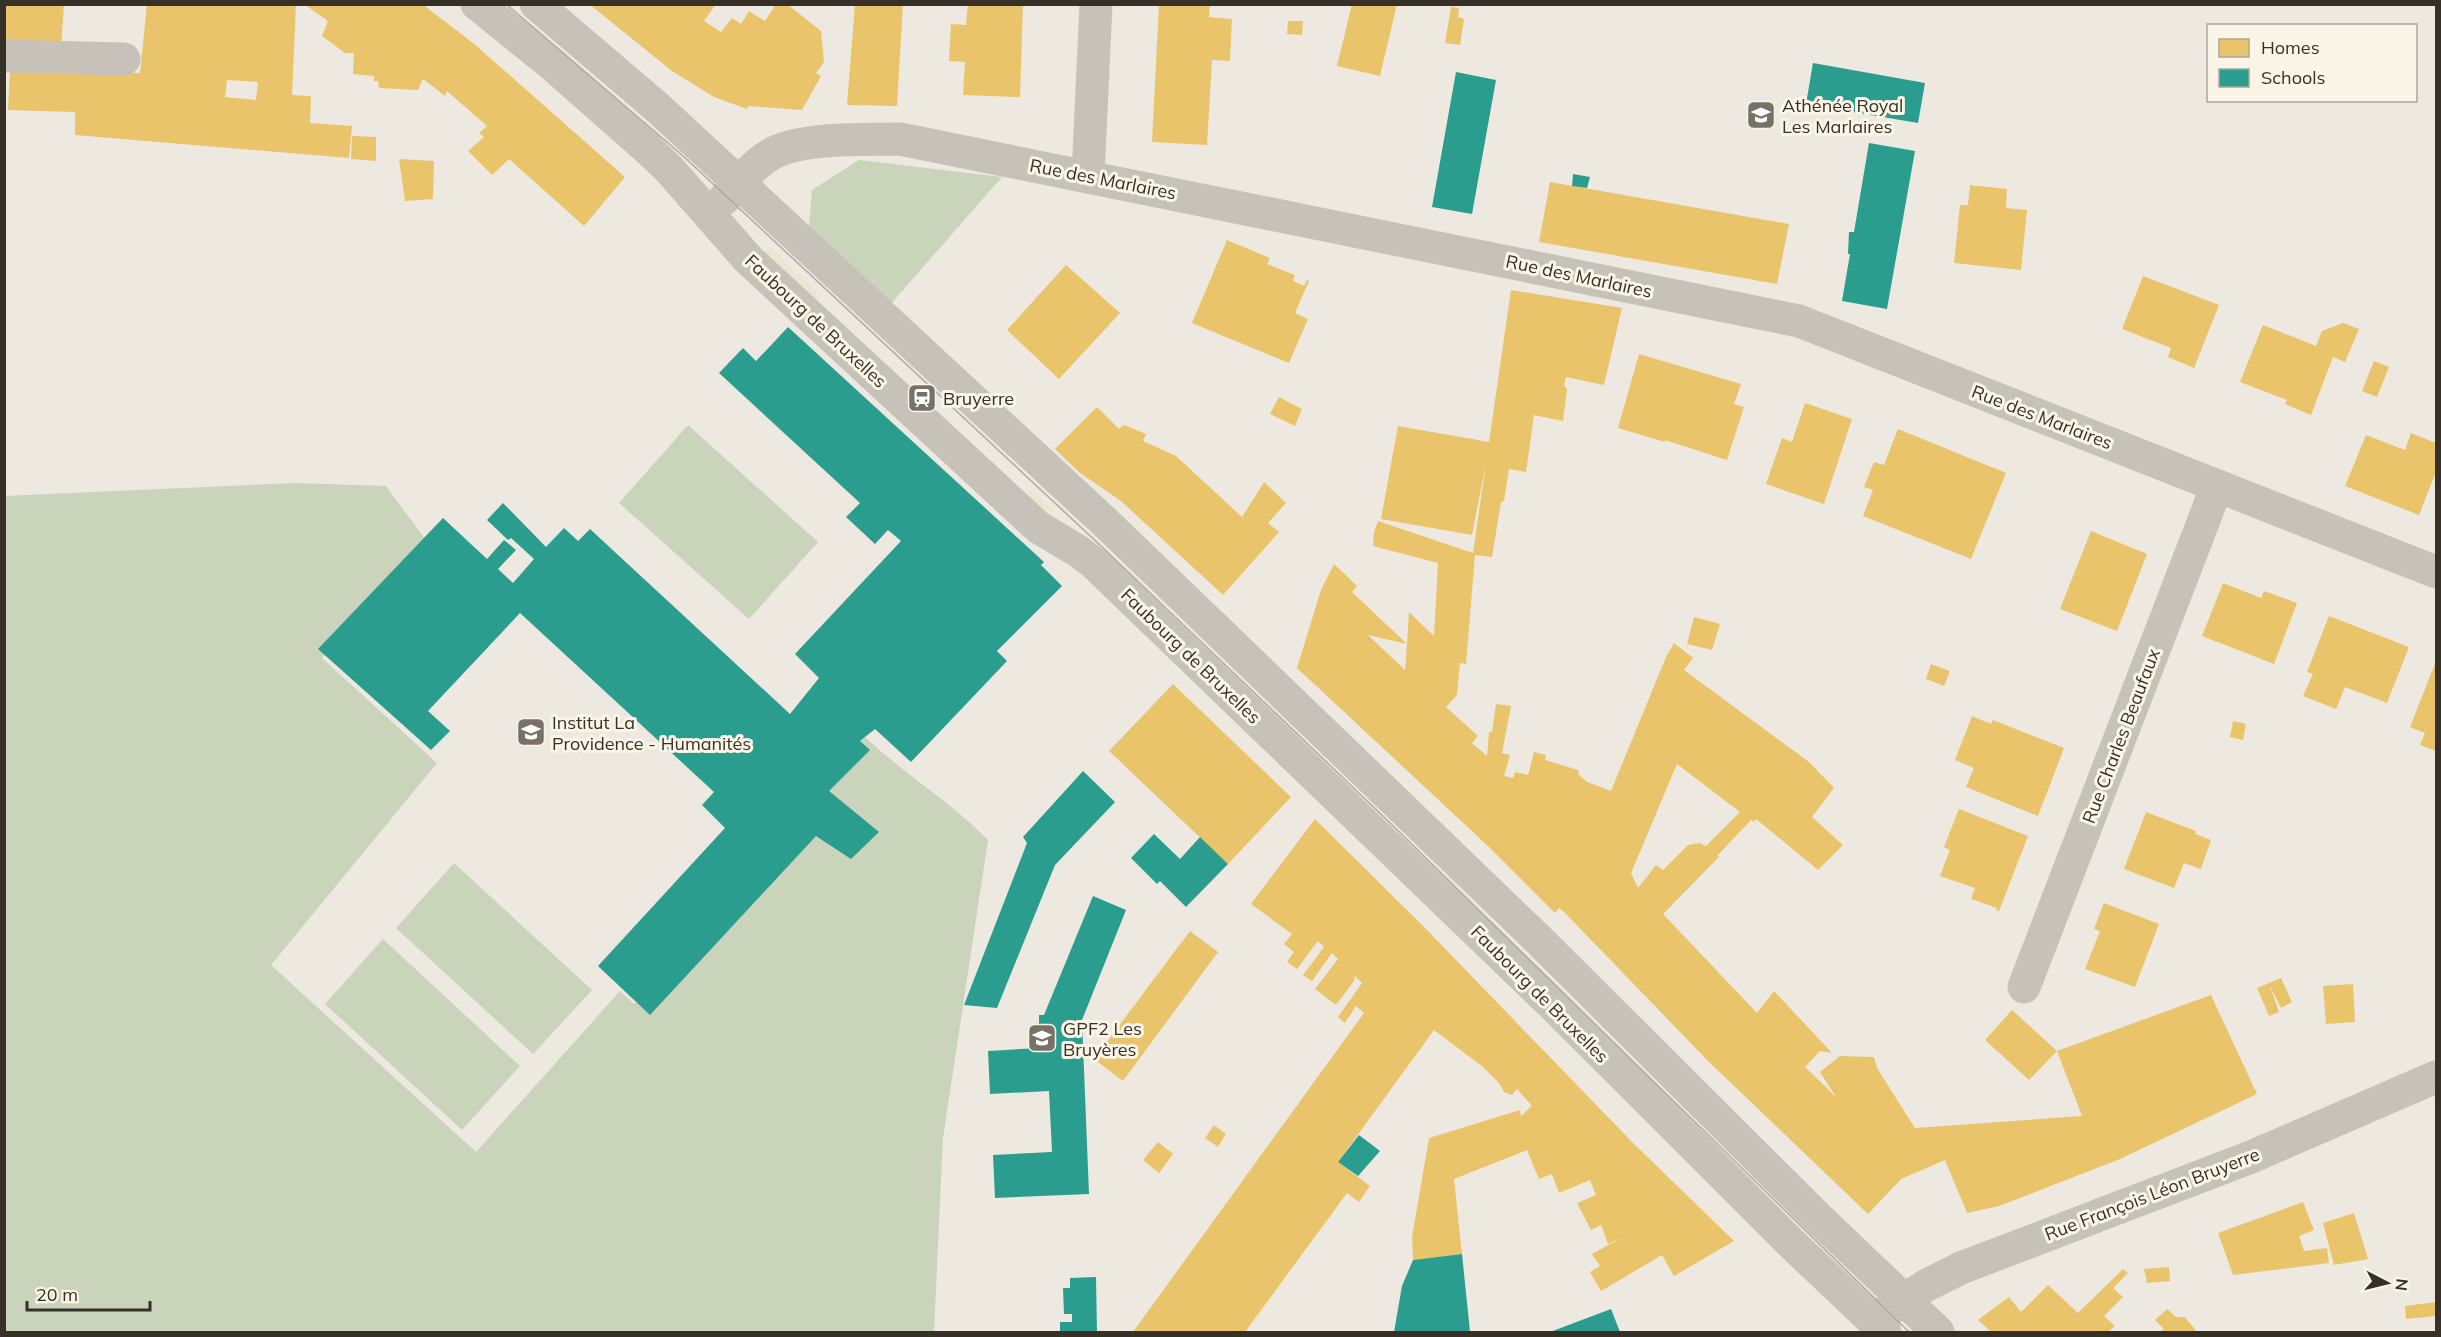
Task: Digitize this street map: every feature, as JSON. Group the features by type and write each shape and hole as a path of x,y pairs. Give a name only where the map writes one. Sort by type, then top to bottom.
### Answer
{"street":[{"name":"Faubourg de Bruxelles","path":"477,4 620,123 669,169 753,264 1038,527 1087,557 1558,1010 1771,1223 1872,1329"},
{"name":"Faubourg de Bruxelles","path":"536,4 625,78 1102,520 1541,942 1816,1216 1938,1332"},
{"path":"1088,176 1096,4"},
{"path":"4,56 124,58"},
{"name":"Rue des Marlaires","path":"710,215 738,183 775,152 794,147 848,140 900,139 1799,321 2436,572"},
{"name":"Rue Charles Beaufaux","path":"2024,987 2217,486"},
{"name":"Rue François Léon Bruyerre","path":"1872,1329 1903,1300 1927,1284 1961,1268 2251,1157 2436,1077"}],"green space":[{"path":"859,160 1002,177 889,306 809,228 812,190"},
{"path":"688,425 818,542 749,619 619,503"},
{"path":"294,483 386,486 428,543 322,658 437,763 271,965 476,1152 620,991 634,1004 804,822 795,813 865,737 959,813 988,840 943,1138 934,1332 5,1332 4,496"},
{"path":"454,863 592,990 533,1054 396,928"},
{"path":"383,939 520,1066 462,1130 325,1004"}],"shaded area":[{"path":"768,246 822,296 813,306 759,256"},
{"path":"1031,489 1054,510 1044,520 1022,499"}],"building: Homes":[{"path":"4,4 64,4 61,47 4,43"},
{"path":"147,4 296,4 292,95 311,96 310,123 352,126 349,158 75,135 75,112 8,110 10,68 140,73","holes":["227,80 258,82 256,100 225,97"]},
{"path":"304,4 422,4 473,43 625,177 584,226 509,159 492,175 468,151 484,137 479,133 487,126 447,91 445,96 423,79 418,90 379,88 378,81 374,81 374,76 353,74 354,53 345,53 322,36 328,21"},
{"path":"589,4 711,4 714,7 704,21 721,32 732,18 741,24 749,11 765,21 776,4 787,4 821,31 824,62 816,73 821,76 802,110 748,106 747,109 714,97 672,71"},
{"path":"855,4 903,4 897,106 847,105"},
{"path":"968,4 1023,4 1020,97 963,95 965,62 949,61 951,24 966,25"},
{"path":"1159,4 1210,4 1209,17 1232,19 1230,61 1212,60 1207,145 1152,142"},
{"path":"1352,4 1397,4 1380,76 1337,66"},
{"path":"1451,7 1459,8 1458,17 1464,19 1460,45 1445,43"},
{"path":"1288,21 1303,21 1302,35 1287,34"},
{"path":"352,136 376,137 376,161 351,159"},
{"path":"399,159 434,161 433,199 405,201"},
{"path":"1550,182 1789,224 1777,284 1539,242"},
{"path":"1970,185 2007,189 2006,208 2027,210 2021,270 1954,263 1960,205 1968,205"},
{"path":"1227,240 1270,258 1267,264 1295,275 1293,281 1304,286 1307,280 1309,281 1295,313 1308,319 1289,363 1192,323"},
{"path":"1066,265 1120,313 1059,379 1007,330"},
{"path":"2143,276 2219,305 2194,368 2168,357 2171,348 2122,329"},
{"path":"1511,290 1622,308 1604,385 1566,377 1564,385 1567,389 1563,421 1534,415 1526,472 1509,469 1492,557 1475,555 1466,664 1460,663 1457,695 1446,707 1478,736 1472,743 1487,756 1489,732 1492,732 1496,704 1511,706 1502,753 1510,755 1504,776 1513,778 1515,772 1528,775 1534,752 1546,755 1545,760 1578,770 1579,775 1587,782 1611,791 1666,657 1674,643 1693,658 1684,670 1809,762 1834,788 1812,817 1843,845 1818,870 1756,819 1754,822 1751,820 1717,856 1719,857 1663,914 1757,1013 1774,991 1832,1053 1820,1051 1805,1067 1836,1097 1820,1072 1840,1056 1874,1057 1877,1068 1915,1128 2082,1116 2057,1051 2211,995 2257,1094 2120,1159 1999,1206 1967,1213 1945,1160 1901,1179 1868,1214 1709,1062 1565,913 1559,908 1555,913 1489,847 1297,668 1321,590 1334,564 1357,586 1352,592 1407,644 1409,612 1434,636 1438,563 1373,546 1374,532 1378,521 1473,553 1486,463 1472,535 1381,519 1398,426 1489,442","holes":["1368,635 1407,644 1405,670","1677,764 1740,812 1706,846 1700,843 1688,845 1663,870 1656,865 1638,888 1631,873"]},
{"path":"2343,323 2359,329 2345,362 2333,357 2311,415 2285,404 2287,400 2240,382 2263,325 2316,346 2322,331"},
{"path":"1639,354 1741,384 1734,404 1744,407 1727,460 1618,428"},
{"path":"2374,361 2389,367 2377,397 2362,391"},
{"path":"1279,397 1302,409 1295,426 1270,414"},
{"path":"1805,403 1852,419 1824,504 1766,484 1782,438 1792,442"},
{"path":"1097,407 1119,429 1124,425 1146,434 1143,441 1176,456 1242,517 1264,482 1286,503 1268,523 1279,532 1223,595 1121,501 1080,473 1055,449"},
{"path":"1898,429 2006,473 1971,559 1863,516 1873,490 1864,487 1874,462 1884,465"},
{"path":"2411,433 2436,443 2436,472 2419,515 2345,486 2366,435 2405,450"},
{"path":"2091,531 2147,554 2117,631 2060,609"},
{"path":"2223,583 2261,598 2264,591 2297,603 2274,664 2202,636"},
{"path":"2329,616 2409,647 2387,703 2345,687 2336,709 2303,696 2313,674 2307,672"},
{"path":"1694,617 1720,624 1712,650 1687,644"},
{"path":"2436,661 2436,751 2420,745 2425,733 2410,727"},
{"path":"1931,664 1950,671 1944,686 1926,679"},
{"path":"1173,684 1291,797 1228,864 1109,751"},
{"path":"1972,716 1991,724 1993,720 2064,748 2038,816 1966,787 1974,768 1955,760"},
{"path":"2233,721 2246,724 2243,740 2230,737"},
{"path":"1959,809 2028,836 1999,911 1996,910 1997,908 1971,899 1975,888 1940,876 1950,850 1944,847"},
{"path":"2146,812 2196,831 2195,834 2211,840 2201,869 2184,863 2174,888 2124,869"},
{"path":"1315,819 1427,930 1632,1142 1734,1241 1674,1276 1662,1255 1601,1291 1590,1272 1600,1266 1592,1254 1621,1238 1608,1244 1601,1225 1591,1230 1577,1203 1596,1195 1590,1180 1559,1193 1552,1174 1539,1179 1527,1150 1454,1179 1462,1254 1413,1260 1412,1237 1429,1138 1520,1110 1521,1116 1532,1106 1517,1089 1512,1095 1504,1092 1499,1083 1483,1067 1434,1030 1338,1162 1370,1186 1359,1202 1347,1193 1245,1332 1133,1332 1364,1013 1356,1006 1345,1023 1338,1017 1362,983 1355,976 1354,981 1336,1005 1315,989 1338,959 1332,953 1312,981 1303,975 1324,947 1318,941 1297,969 1287,962 1294,952 1284,944 1292,934 1251,904"},
{"path":"2104,903 2159,924 2135,987 2085,969 2100,931 2094,929"},
{"path":"1190,931 1218,952 1123,1081 1094,1059"},
{"path":"2281,978 2292,1002 2281,1008 2270,986 2279,1012 2269,1016 2257,988"},
{"path":"2353,984 2355,1022 2326,1024 2323,986"},
{"path":"2012,1010 2057,1051 2029,1080 1985,1040"},
{"path":"1214,1125 1226,1134 1218,1147 1205,1138"},
{"path":"1158,1142 1173,1154 1159,1173 1143,1160"},
{"path":"2303,1202 2314,1230 2299,1236 2304,1251 2327,1248 2329,1263 2233,1275 2218,1233"},
{"path":"2354,1213 2368,1259 2334,1265 2323,1223"},
{"path":"2169,1267 2170,1281 2147,1283 2144,1269"},
{"path":"2123,1269 2128,1273 2113,1288 2123,1297 2104,1316 2115,1326 2108,1332 1991,1332 1978,1320 2009,1297 2021,1312 2048,1285 2078,1313"},
{"path":"2436,1302 2436,1316 2406,1319 2405,1306"},
{"path":"2167,1309 2176,1317 2185,1317 2197,1332 2160,1332 2164,1329 2155,1320"}],"building: Schools":[{"path":"1813,63 1925,83 1918,123 1806,104"},
{"path":"1456,72 1496,80 1472,214 1432,207"},
{"path":"1869,143 1915,151 1887,309 1842,301 1850,254 1848,254 1849,232 1854,232"},
{"path":"1573,174 1590,177 1587,188 1572,186"},
{"path":"788,327 1044,562 1041,565 1062,586 997,651 1007,661 911,762 875,729 860,741 870,750 829,791 879,832 851,859 816,836 650,1015 598,966 725,828 702,805 714,792 520,613 428,711 450,731 431,750 318,649 443,518 487,559 504,540 516,550 498,569 513,583 534,559 511,538 508,540 487,520 503,503 546,547 564,528 578,541 590,529 790,714 819,678 795,654 901,541 888,530 875,544 846,517 860,503 719,373 743,348 756,361"},
{"path":"1083,771 1115,802 1055,865 997,1008 964,1005 1027,843 1023,837"},
{"path":"1154,834 1180,859 1200,837 1228,864 1186,907 1160,881 1157,884 1131,858"},
{"path":"1093,896 1126,910 1082,1020 1089,1194 995,1198 993,1155 1052,1152 1049,1091 990,1094 988,1051 1039,1048 1039,1015 1044,1015"},
{"path":"1359,1135 1380,1151 1358,1176 1338,1162"},
{"path":"1462,1254 1470,1332 1394,1332 1402,1286 1413,1260"},
{"path":"1096,1277 1097,1332 1060,1332 1060,1322 1072,1322 1072,1314 1064,1314 1063,1288 1070,1288 1070,1278"},
{"path":"1611,1309 1620,1332 1550,1332"}],"tram line":[{"path":"506,4 682,155 1101,546 1387,820 1909,1332"}],"place":[{"name":"Athénée Royal Les Marlaires","path":"1761,115"},
{"name":"Bruyerre","path":"922,398"},
{"name":"Institut La Providence - Humanités","path":"531,732"},
{"name":"GPF2 Les Bruyères","path":"1042,1038"}]}
